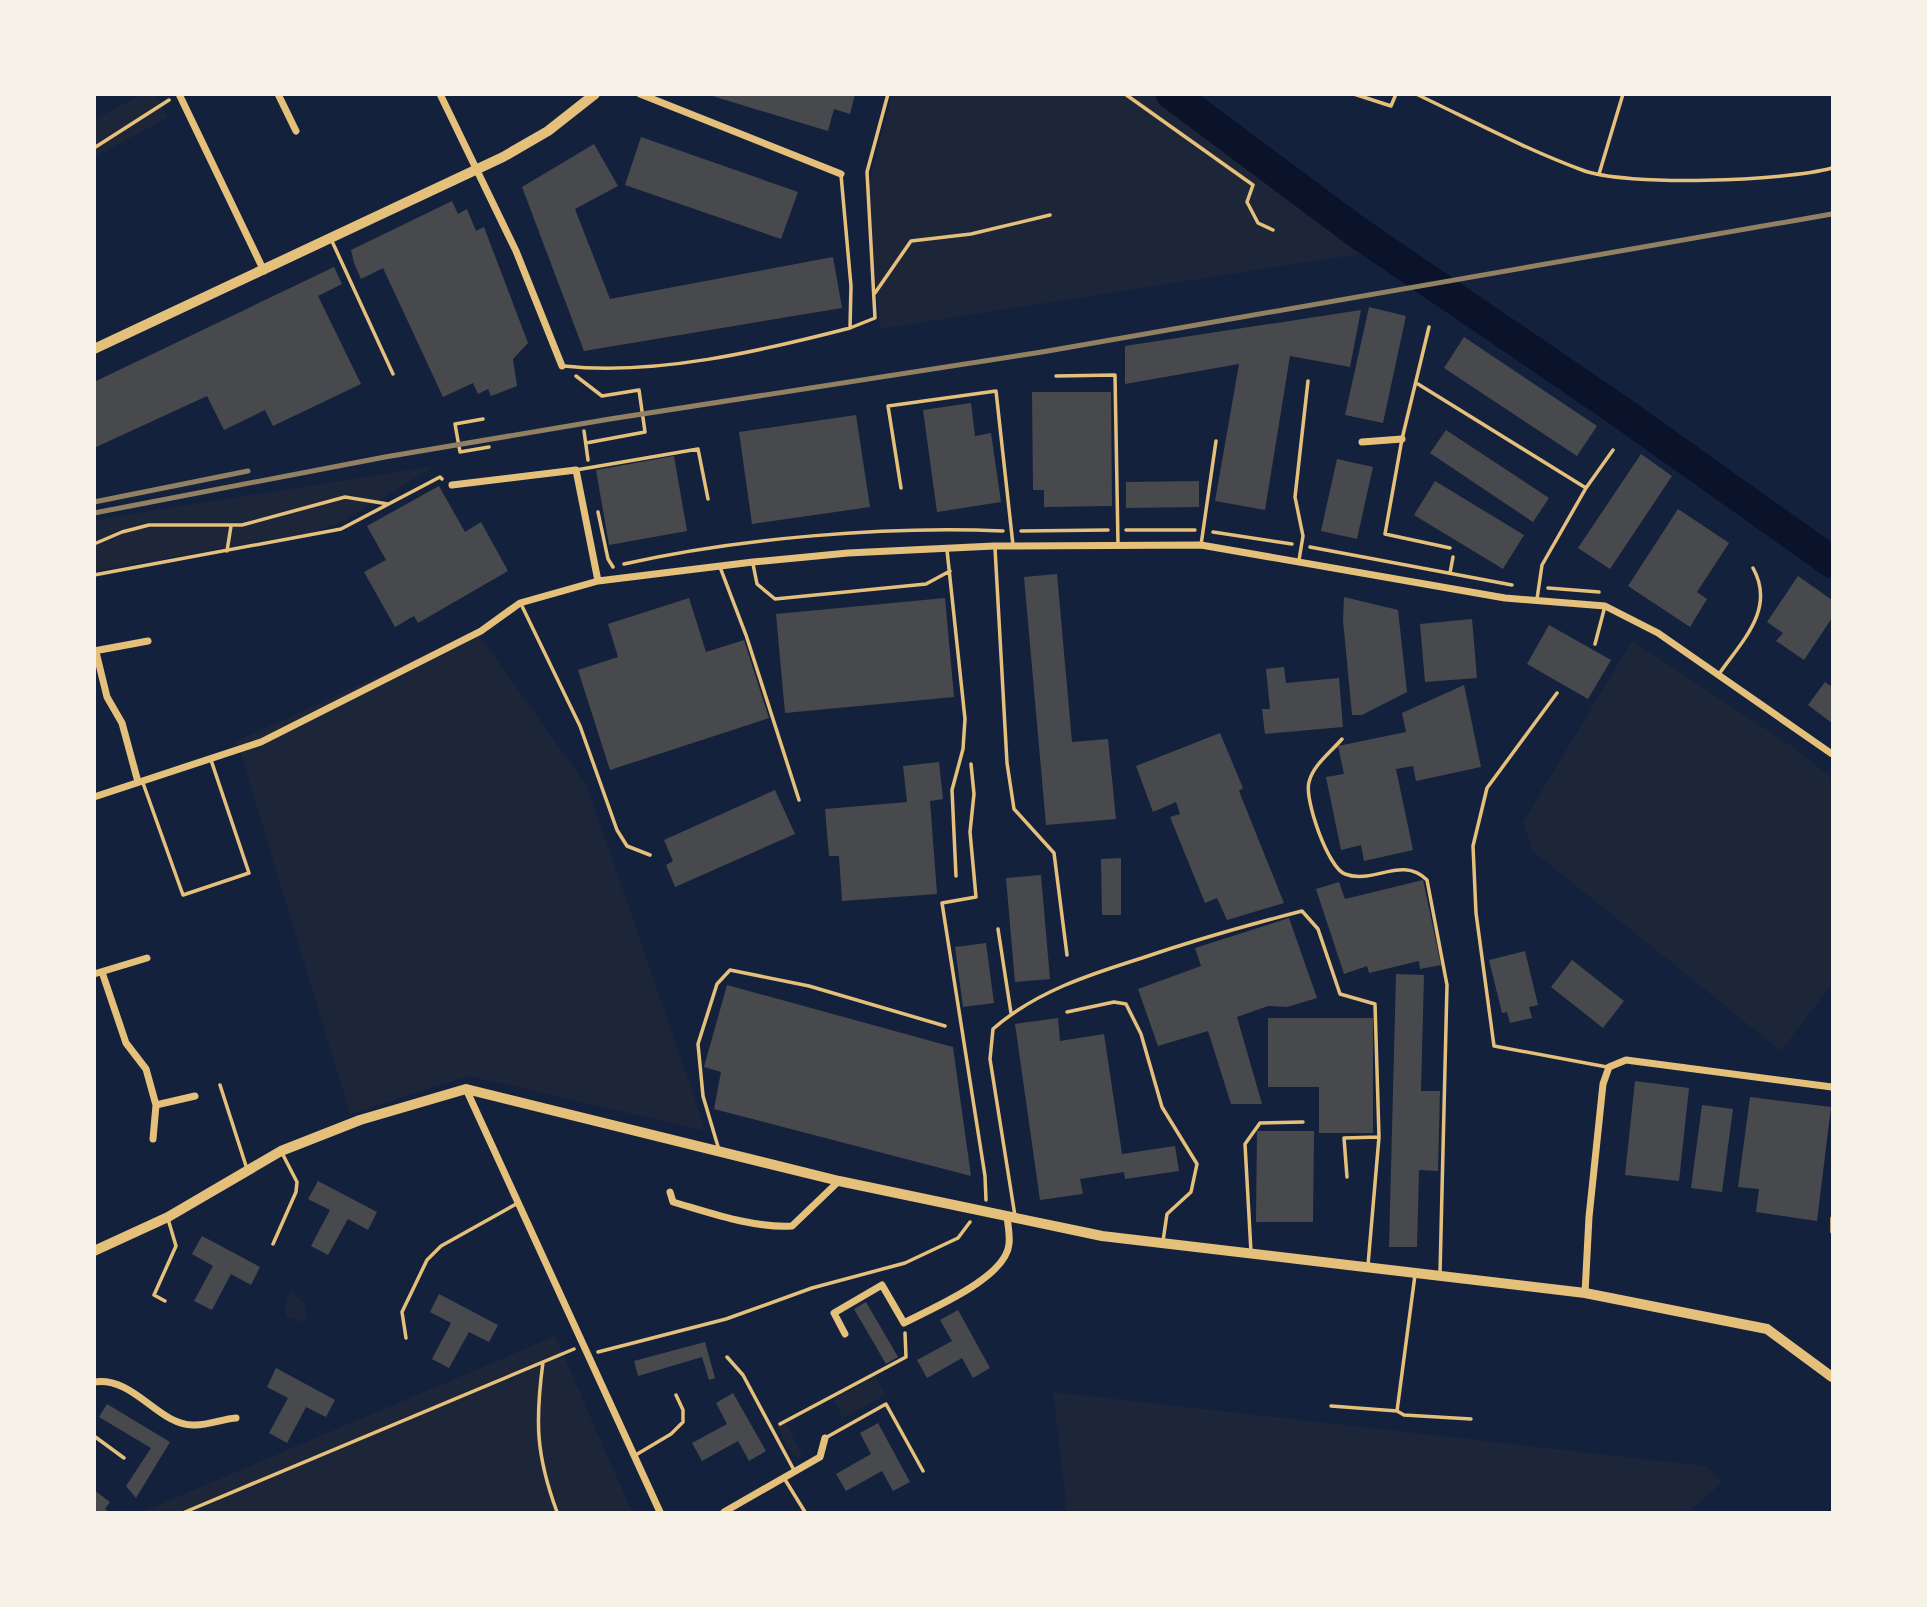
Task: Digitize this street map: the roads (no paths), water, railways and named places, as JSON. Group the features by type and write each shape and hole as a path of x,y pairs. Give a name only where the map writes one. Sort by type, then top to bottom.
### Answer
{"street":[{"path":"178,94 264,271"},
{"path":"278,94 296,131"},
{"path":"440,94 516,251 562,366"},
{"path":"94,349 478,169 540,136 595,94"},
{"path":"640,94 841,174"},
{"path":"1362,442 1402,439"},
{"path":"452,485 576,470 598,581"},
{"path":"94,797 261,742 481,631 520,603 598,581 848,553 995,547 1201,545 1505,598 1605,606 1635,620 1719,674 1832,754"},
{"path":"140,782 122,723 107,697 95,652 148,641"},
{"path":"147,958 98,973 126,1043 146,1069 156,1105 153,1139"},
{"path":"1585,1293 1598,1124 1603,1084 1609,1067 1626,1060 1832,1087"},
{"path":"467,1088 632,1457 660,1513"},
{"path":"94,1251 168,1217 281,1151 360,1120 467,1088 839,1181 1102,1236 1585,1293 1767,1329 1832,1377"},
{"path":"156,1105 195,1096"},
{"path":"670,1192 673,1202 705,1212 769,1227 792,1226 839,1181"},
{"path":"845,1334 834,1312 882,1285 904,1324 987,1278 1002,1263 1010,1246 1011,1217"},
{"path":"94,1382 105,1380 121,1385 180,1422 193,1426 236,1418"},
{"path":"724,1513 820,1457 825,1438"}],"lane":[{"path":"562,366 597,370 679,362 801,340 850,328 874,318 867,172 888,94"},
{"path":"1125,94 1253,185 1247,202 1258,223 1273,230"},
{"path":"841,174 852,286 850,328"},
{"path":"873,295 911,241 971,234 1050,215"},
{"path":"330,239 393,374"},
{"path":"1429,327 1418,384 1402,439 1385,534 1450,548"},
{"path":"1056,376 1115,375 1118,547"},
{"path":"1299,560 1303,536 1295,497 1308,381"},
{"path":"1418,384 1586,488"},
{"path":"901,488 888,406 996,391 1013,547"},
{"path":"1201,545 1216,441"},
{"path":"576,470 698,449 708,499"},
{"path":"1537,600 1542,565 1586,488 1613,450"},
{"path":"995,547 1007,763 1014,809 1054,853 1067,956"},
{"path":"947,550 965,719 963,750 952,790 956,876"},
{"path":"752,562 757,584 775,598 926,584 950,570"},
{"path":"720,566 746,635 799,800"},
{"path":"1719,674 1758,619 1762,600 1759,580 1753,568"},
{"path":"520,603 580,726 617,830 627,846 650,855"},
{"path":"1595,645 1605,606"},
{"path":"1557,693 1487,788 1473,846 1476,913 1494,1046 1609,1067"},
{"path":"1342,739 1313,771 1308,784 1328,858 1335,869 1346,875 1359,876 1410,869 1421,873 1427,880 1442,947 1447,985 1447,1054 1440,1276"},
{"path":"140,782 183,895 196,891 249,873 211,759"},
{"path":"1011,1217 990,1059 993,1030 1011,1013 1064,984 1214,934 1302,911 1318,929 1340,993 1376,1004 1379,1137 1368,1268"},
{"path":"998,929 1011,1013"},
{"path":"720,1152 703,1096 698,1044 717,984 730,970 809,986 945,1026"},
{"path":"1067,1012 1114,1002 1126,1004 1141,1034 1162,1107 1196,1164 1195,1183 1191,1192 1167,1214 1163,1243"},
{"path":"220,1086 247,1171"},
{"path":"1251,1254 1245,1144 1260,1123 1303,1122"},
{"path":"1347,1177 1344,1138 1379,1137"},
{"path":"273,1244 296,1192 297,1182 281,1151"},
{"path":"406,1338 402,1312 428,1260 441,1246 520,1202"},
{"path":"165,1301 154,1294 177,1246 168,1217"},
{"path":"1832,1218 1832,1232"},
{"path":"1396,1411 1416,1273"},
{"path":"727,1357 743,1375 795,1472"},
{"path":"632,1457 671,1434 683,1422 683,1410 676,1395"},
{"path":"825,1438 886,1404 923,1471"},
{"path":"1331,1406 1396,1411 1404,1415 1471,1419"},
{"path":"94,1436 124,1458"},
{"path":"784,1478 805,1513"}],"waterway":[{"path":"1172,94 1357,232 1618,410 1832,562"}],"railway":[{"path":"94,513 385,457 1042,352 1832,214"},
{"path":"94,502 248,471"}]}
